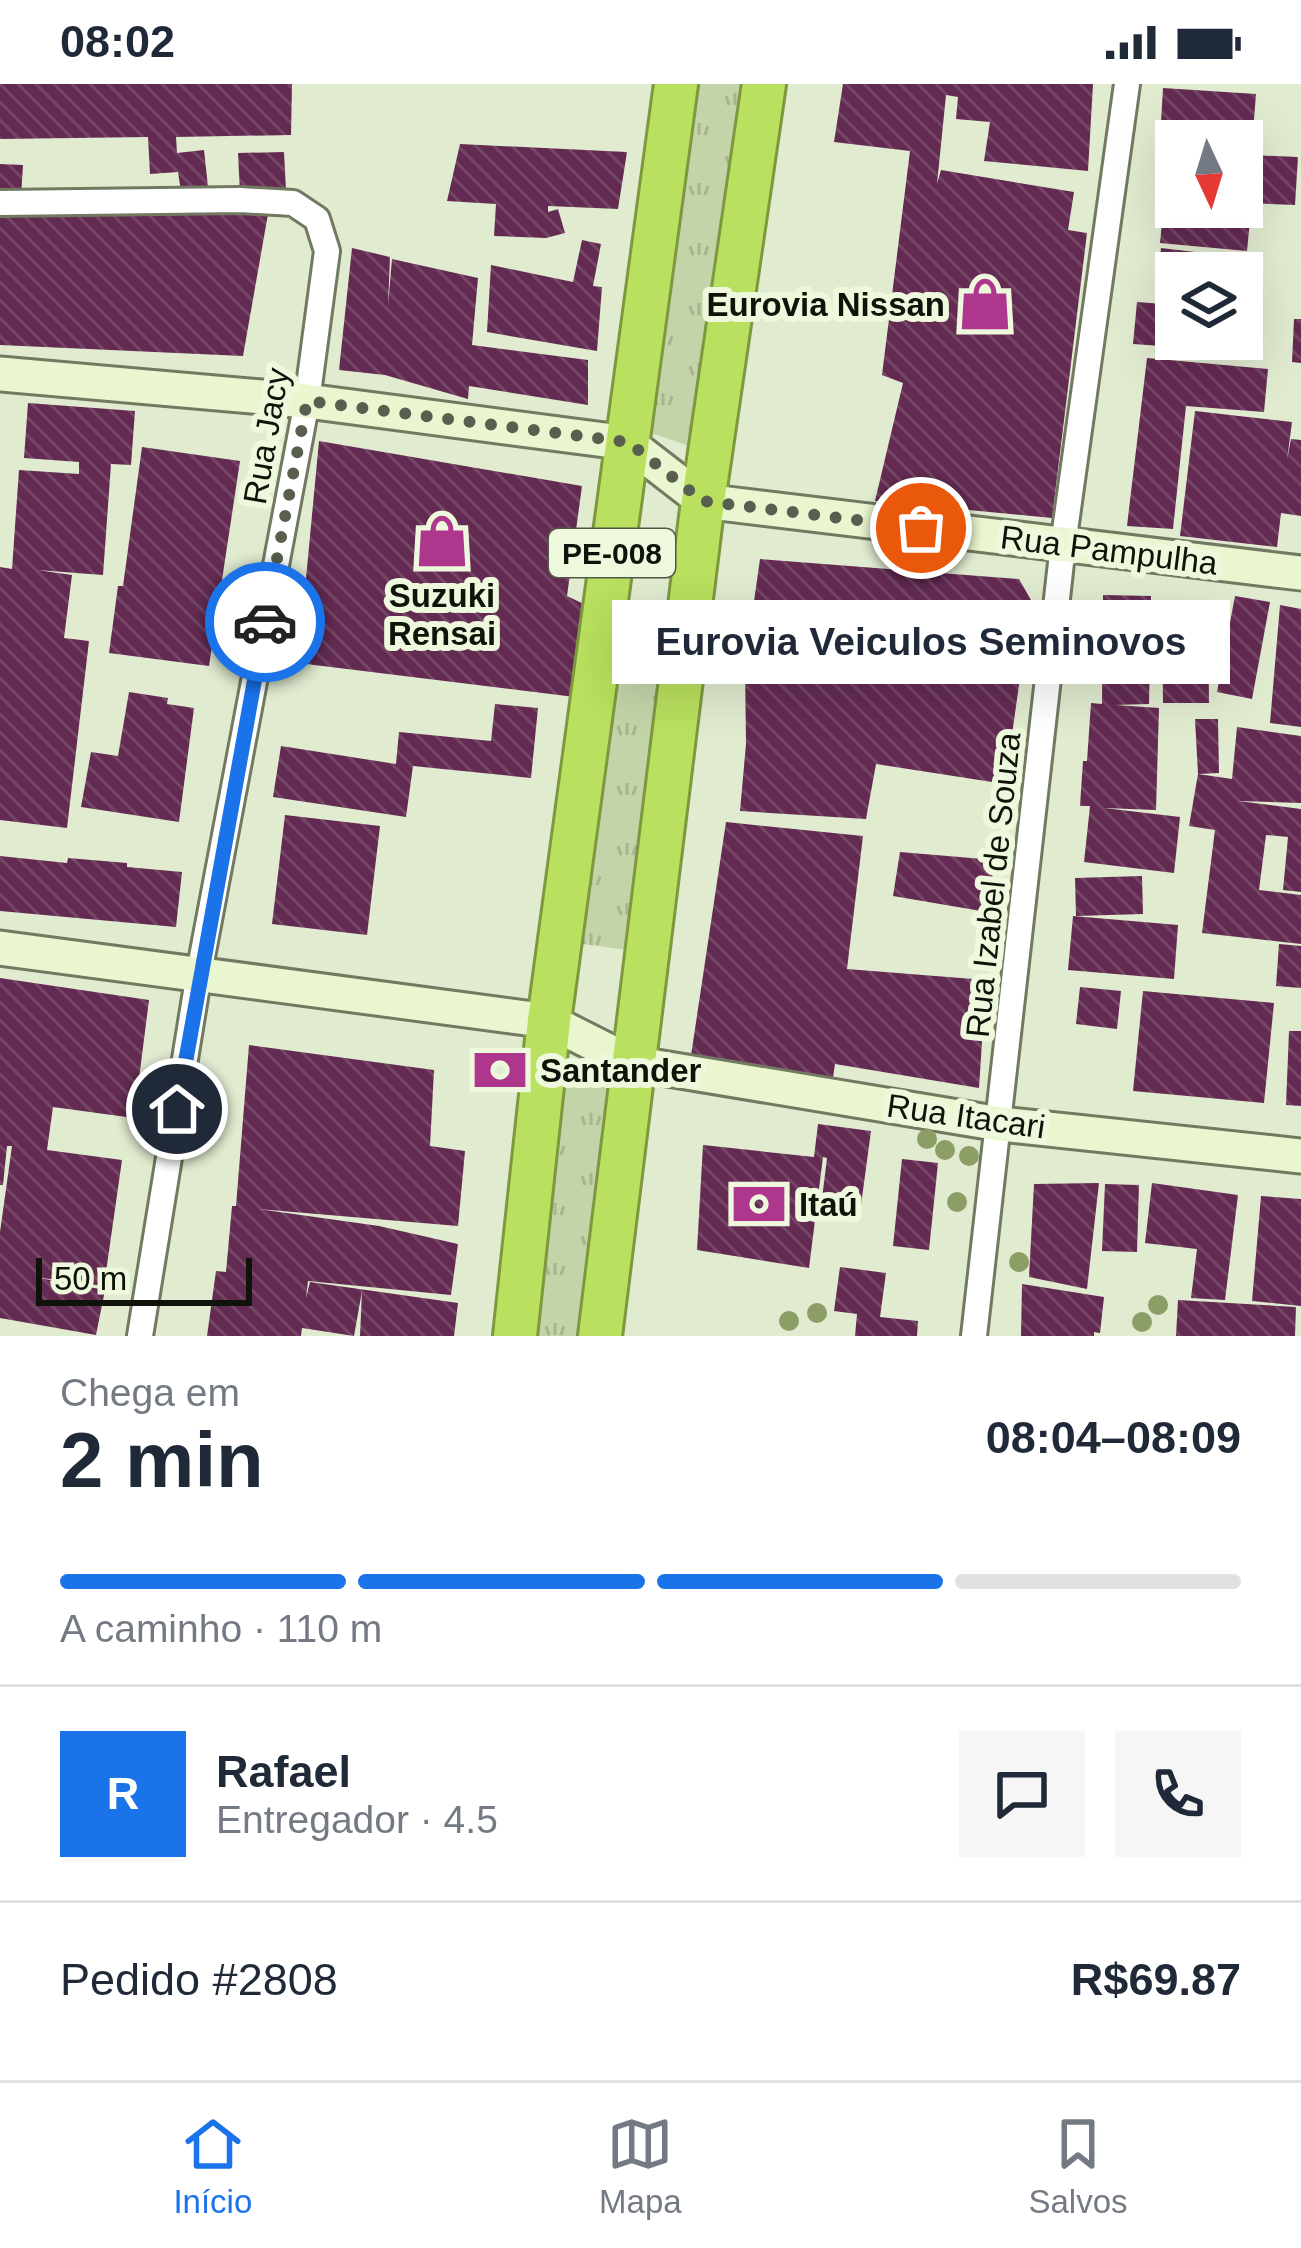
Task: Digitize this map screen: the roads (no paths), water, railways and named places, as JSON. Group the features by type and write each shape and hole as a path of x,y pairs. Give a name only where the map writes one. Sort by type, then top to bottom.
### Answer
{"highway":[{"name":"PE-008","path":"514,1336 549,1021 676,84"},
{"name":"PE-008","path":"600,1336 703,501 764,84"}],"main road":[{"path":"0,374 307,401 628,442 703,501"},
{"name":"Rua Pampulha","path":"703,501 1301,573"},
{"name":"Rua Itacari","path":"0,948 549,1021 632,1063 1000,1124 1301,1156"}],"street":[{"name":"Rua Izabel de Souza","path":"974,1336 1063,545 1127,84"},
{"name":"Rua Jacy","path":"0,203 293,203 316,219 327,250 307,401 199,973 140,1336"}],"place":[{"name":"Eurovia Nissan","path":"985,304"},
{"name":"Eurovia Veiculos Seminovos","path":"921,528"},
{"name":"Suzuki Rensai","path":"442,541"},
{"name":"Santander","path":"500,1070"},
{"name":"Itaú","path":"759,1204"}]}
